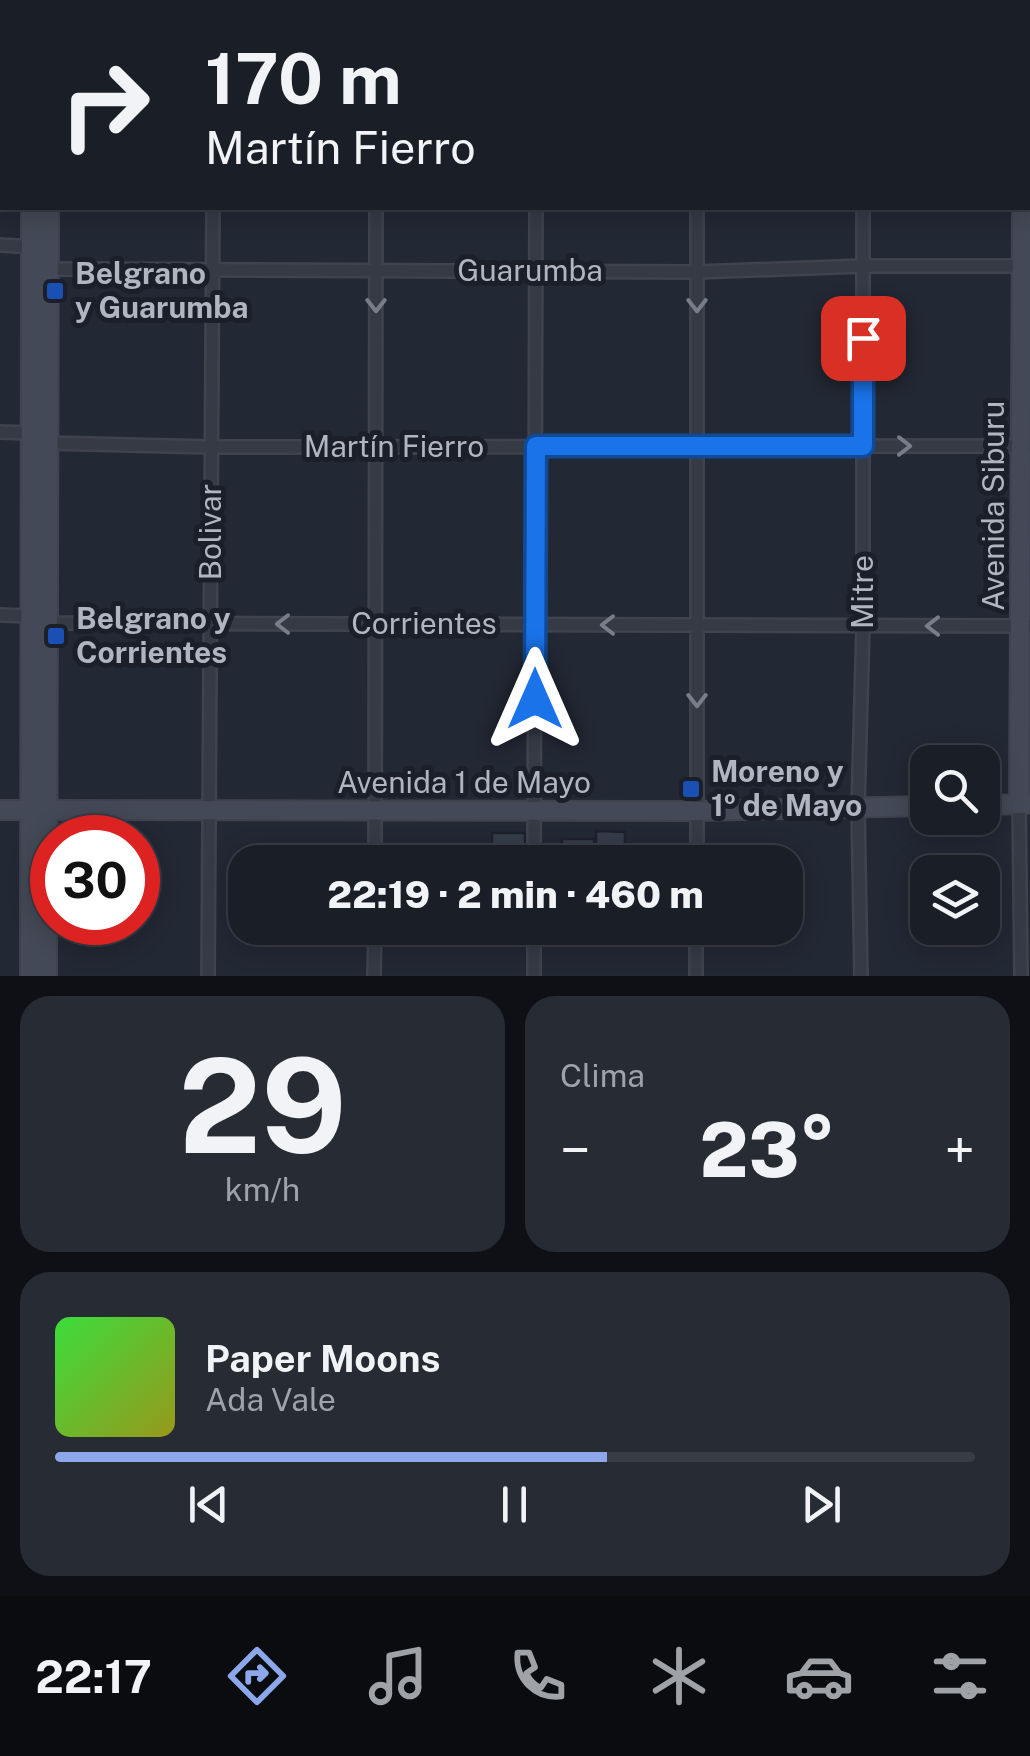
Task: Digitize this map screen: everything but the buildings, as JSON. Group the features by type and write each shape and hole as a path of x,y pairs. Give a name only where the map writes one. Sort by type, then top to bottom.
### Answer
{"main road":[{"path":"31,210 40,246"},
{"path":"30,976 49,623 48,443 40,270 40,246 48,210"},
{"name":"Avenida Siburu","path":"1022,210 1026,266 1025,804"},
{"path":"40,270 30,432 30,616 47,976"},
{"path":"1000,805 1025,804"},
{"name":"Avenida 1 de Mayo","path":"0,810 697,811 910,807"}],"street":[{"name":"Bolivar","path":"208,976 213,210"},
{"path":"375,845 376,210"},
{"path":"534,845 536,210"},
{"path":"697,210 697,845"},
{"name":"Mitre","path":"861,976 858,808 863,626 863,210"},
{"path":"0,245 40,246"},
{"name":"Guarumba","path":"40,270 697,272 1026,266"},
{"path":"0,432 30,432 48,443"},
{"name":"Martín Fierro","path":"48,443 212,447 1026,446"},
{"name":"Corrientes","path":"0,615 30,616 49,623 1025,626"},
{"path":"1021,976 1025,804"},
{"path":"374,945 374,976"},
{"path":"534,945 534,976"},
{"path":"696,945 696,976"}],"place":[{"name":"Belgrano y Guarumba","path":"55,291"},
{"name":"Belgrano y Corrientes","path":"56,636"},
{"name":"Moreno y 1º de Mayo","path":"691,789"}],"route":[{"path":"535,699 536,446 863,446 863,338"}]}
